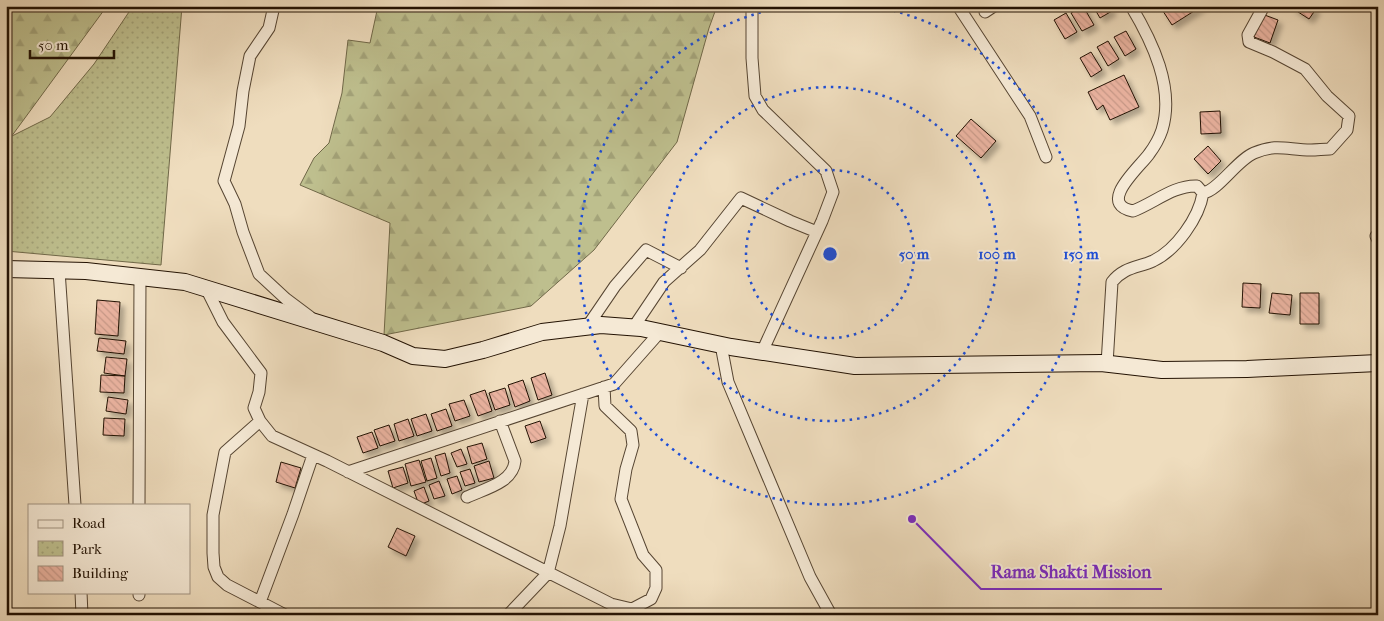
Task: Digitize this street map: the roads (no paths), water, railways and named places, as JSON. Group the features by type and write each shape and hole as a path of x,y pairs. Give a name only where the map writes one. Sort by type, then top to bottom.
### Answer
{"street":[{"path":"274,6 268,28 250,56 239,126 224,181 235,204 242,232 259,274 317,323"},
{"path":"752,6 752,58 755,96 763,110 826,171 833,192 817,232 762,352"},
{"path":"958,6 1030,116 1046,157"},
{"path":"1131,6 1160,68 1165,102 1165,118 1157,142 1122,187 1119,195 1120,205 1134,211 1170,193 1193,186 1197,186 1203,193"},
{"path":"1203,193 1209,192 1252,153 1278,146 1310,150 1330,149 1346,130 1349,116 1327,96 1305,69 1249,42 1248,35 1264,6"},
{"path":"1107,364 1112,282 1121,272 1154,260 1174,246 1196,216 1203,193"},
{"path":"633,328 664,282 700,250 740,198 817,232"},
{"path":"587,326 615,286 646,250 681,268"},
{"path":"6,269 86,271 185,282 383,343 413,356 444,359 483,350 542,332 601,325 660,332 721,345 855,366 1107,364 1162,370 1247,369 1378,363"},
{"path":"59,270 75,504"},
{"path":"139,504 140,277"},
{"path":"206,288 223,322 261,373 259,392 254,408 260,421 272,436 630,612 651,599 656,588 656,570 643,555 621,499 626,469 633,445 631,431 605,406 604,387"},
{"path":"348,472 614,384 660,332"},
{"path":"721,345 728,382 810,577 831,615"},
{"path":"508,615 548,572 560,526 583,394"},
{"path":"260,421 224,452 213,516 214,567 218,577 226,586 285,615"},
{"path":"467,497 505,479 514,466 515,461 500,421"},
{"path":"260,602 313,455"},
{"path":"81,594 82,615"}],"place":[{"name":"Rama Shakti Mission","path":"912,519"}]}
